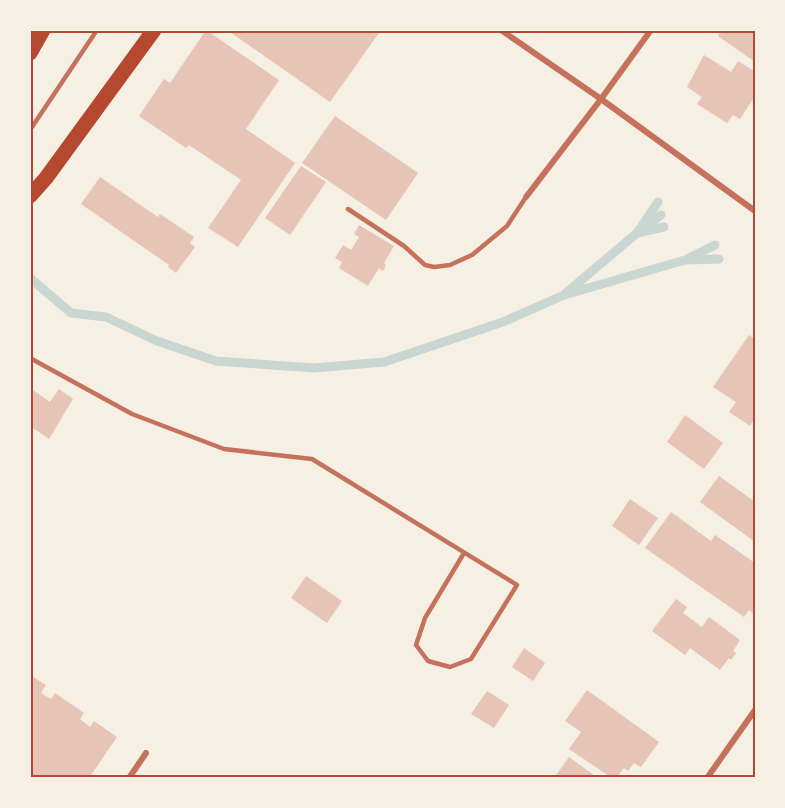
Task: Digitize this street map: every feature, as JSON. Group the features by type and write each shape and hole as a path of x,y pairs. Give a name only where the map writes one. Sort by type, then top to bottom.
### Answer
{"main road":[{"path":"30,53 43,30"},
{"path":"30,196 46,178 154,30"}],"street":[{"path":"501,30 601,99 755,211"},
{"path":"526,197 651,30"},
{"path":"707,778 755,710"},
{"path":"129,778 146,753"}],"lane":[{"path":"30,130 97,30"},
{"path":"348,209 404,246 425,265 450,266 472,255 507,226 526,197"},
{"path":"30,358 132,414 224,448 312,459 517,585 471,659 450,667 428,661 416,645 425,618 464,553"}],"building":[{"path":"206,30 279,80 246,129 295,163 238,247 208,228 241,180 189,145 186,148 139,116 164,79 170,83"},
{"path":"227,30 381,30 330,102"},
{"path":"722,30 755,30 755,62 718,36"},
{"path":"704,55 731,72 738,61 755,72 755,96 740,119 733,115 727,123 697,104 702,97 687,87"},
{"path":"335,116 418,173 386,220 302,163"},
{"path":"301,166 326,182 290,235 265,218"},
{"path":"100,177 158,217 160,214 194,237 190,243 195,247 176,273 168,267 169,265 81,204"},
{"path":"359,225 394,246 384,263 386,265 383,271 379,268 368,286 339,268 342,262 335,258 343,245 351,250 359,237 354,234"},
{"path":"749,335 755,339 755,418 750,426 729,412 736,402 713,387"},
{"path":"30,388 50,402 59,389 73,399 49,439 30,426"},
{"path":"685,415 723,443 704,469 667,442"},
{"path":"719,476 755,502 755,542 700,502"},
{"path":"630,499 658,518 639,545 612,526"},
{"path":"671,512 711,541 715,535 755,563 755,611 753,613 749,610 744,617 645,548"},
{"path":"306,576 342,601 327,623 291,598"},
{"path":"676,599 687,607 683,613 702,627 709,617 740,640 733,651 736,653 720,670 690,648 685,655 652,631"},
{"path":"524,648 545,663 533,681 512,667"},
{"path":"30,675 46,685 41,693 51,699 55,693 84,713 80,719 90,727 94,721 117,737 89,778 30,778"},
{"path":"587,690 659,742 641,767 634,763 628,771 624,768 616,778 612,778 569,749 581,732 565,721"},
{"path":"487,691 509,705 494,728 471,714"},
{"path":"569,757 598,778 554,778"}],"waterway":[{"path":"637,233 658,202"},
{"path":"644,228 661,215"},
{"path":"566,293 637,233 664,227"},
{"path":"30,278 71,313 106,317 157,341 216,361 314,368 384,362 503,322 564,295 685,260 715,245"},
{"path":"688,260 719,259"}]}
